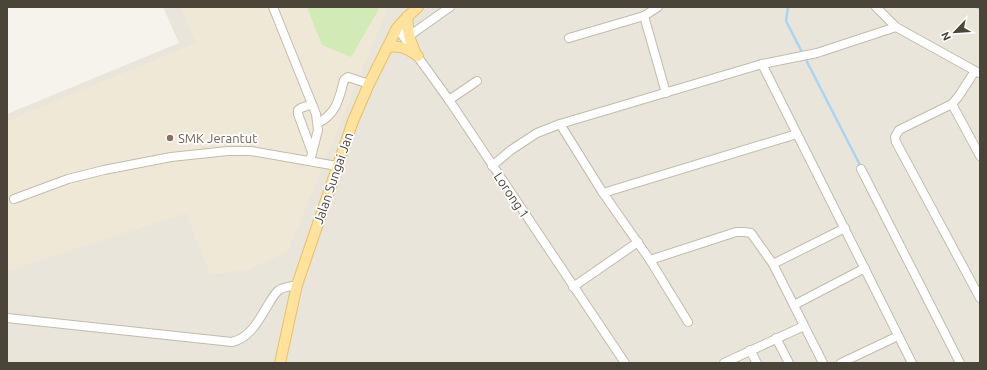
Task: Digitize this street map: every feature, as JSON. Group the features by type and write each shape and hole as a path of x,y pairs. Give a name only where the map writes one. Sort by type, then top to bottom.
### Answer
{"main road":[{"name":"Jalan Sungai Jan","path":"280,363 297,285 353,121 369,84 397,28 418,7"},
{"path":"407,17 409,36 416,54"},
{"path":"388,47 400,47 416,54"}],"street":[{"path":"273,7 312,104 318,123 318,130 310,161"},
{"path":"409,36 450,7"},
{"path":"569,38 644,16 658,7"},
{"path":"876,7 896,27 978,72 952,104 899,130 895,137 896,142 980,298"},
{"path":"644,16 666,93"},
{"path":"492,166 524,141 538,133 560,124 762,64 817,53 896,27"},
{"name":"Lorong 1","path":"397,28 449,100 625,363"},
{"path":"762,64 912,363"},
{"path":"318,123 332,113 338,102 344,80 346,78 348,77 369,84"},
{"path":"449,100 477,81"},
{"path":"312,104 298,110 298,114 312,152"},
{"path":"952,104 980,156"},
{"path":"560,124 603,193 650,260 688,322"},
{"path":"603,193 797,134"},
{"path":"14,199 68,179 104,170 171,157 228,151 251,151 338,166"},
{"path":"862,169 960,363"},
{"path":"773,264 845,228"},
{"path":"650,260 736,232 751,233 773,264 823,363"},
{"path":"573,287 638,242"},
{"path":"794,305 865,268"},
{"path":"7,318 232,342 245,336 254,327 278,290 297,285"},
{"path":"724,363 804,326"},
{"path":"841,363 898,336"},
{"path":"776,338 789,363"},
{"path":"750,350 757,363"}],"shaded area":[{"path":"163,7 980,7 980,363 7,363 7,114 179,43"},
{"name":"SMK Jerantut","path":"181,7 388,7 288,251 248,270 210,274 186,213 7,271 7,121 196,43"}],"green space":[{"path":"307,7 380,7 351,57 322,45"}],"waterway":[{"path":"788,7 786,21 861,167"},
{"path":"976,7 980,9"}],"place":[{"name":"SMK Jerantut","path":"170,138"}]}
